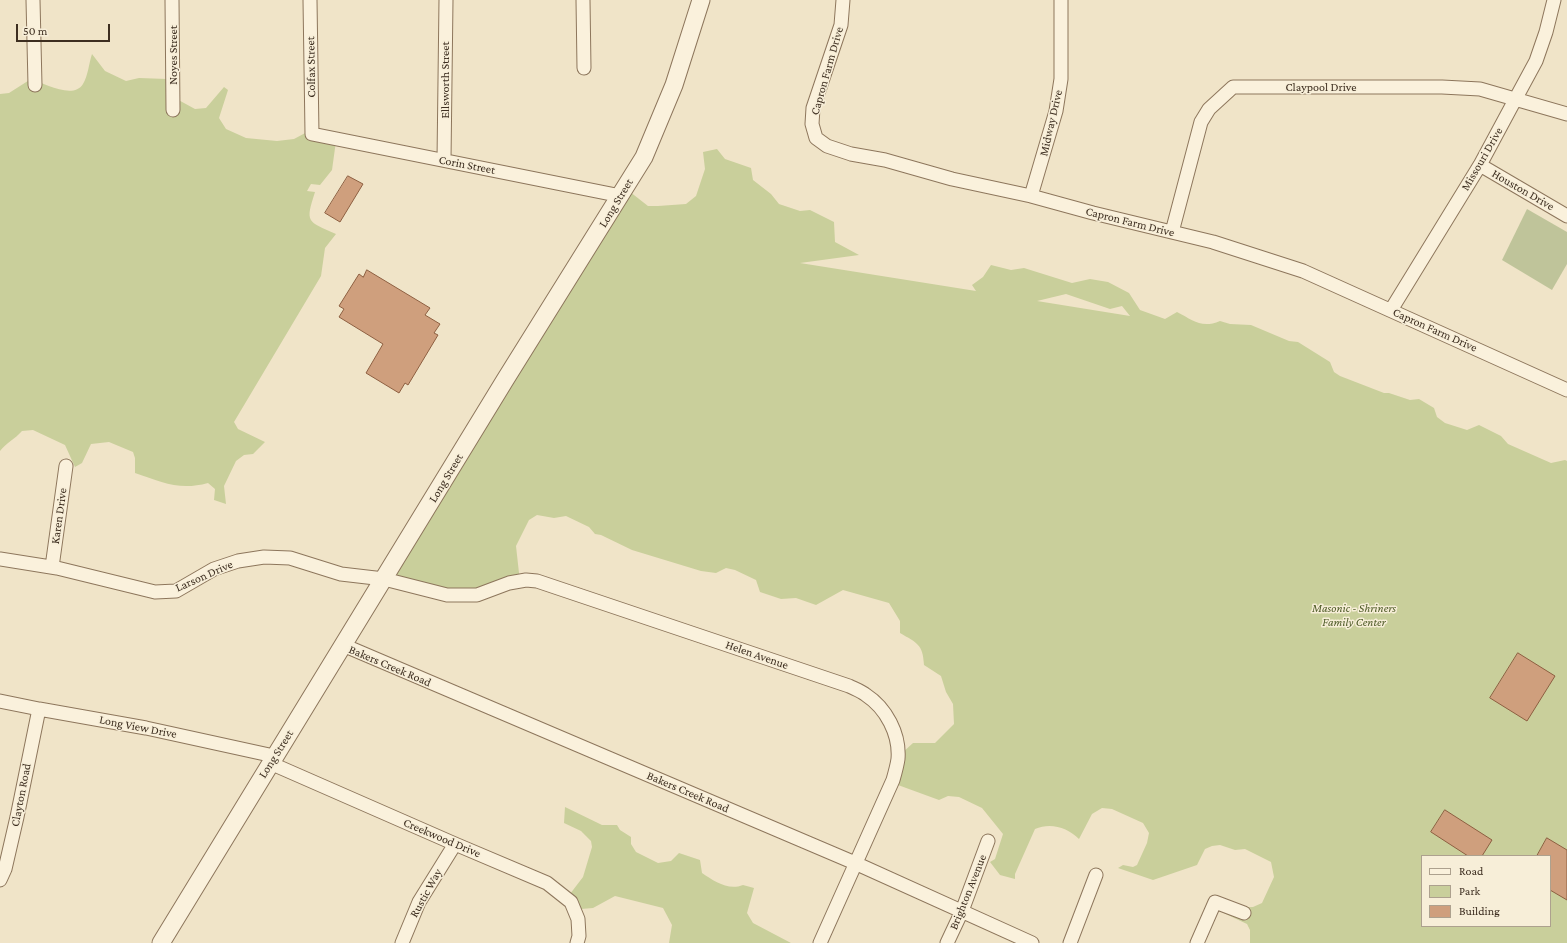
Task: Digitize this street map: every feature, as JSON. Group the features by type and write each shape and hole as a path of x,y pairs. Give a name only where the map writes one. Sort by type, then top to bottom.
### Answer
{"street":[{"path":"33,0 35,85"},
{"name":"Noyes Street","path":"172,0 173,110"},
{"name":"Colfax Street","path":"310,0 312,134"},
{"name":"Ellsworth Street","path":"444,160 446,0"},
{"path":"583,0 584,68"},
{"name":"Long Street","path":"161,943 505,380 644,157 674,85 701,0"},
{"name":"Capron Farm Drive","path":"843,0 841,25 813,108 812,124 816,138 827,146 851,154 885,160 952,179 1030,196 1213,242 1304,271 1567,390"},
{"name":"Midway Drive","path":"1030,196 1056,111 1061,78 1061,0"},
{"name":"Missouri Drive","path":"1390,310 1480,165 1536,61 1546,32 1554,0"},
{"name":"Claypool Drive","path":"1172,232 1201,122 1209,109 1233,87 1442,87 1480,89 1516,98 1567,114"},
{"name":"Corin Street","path":"312,134 621,196"},
{"name":"Houston Drive","path":"1480,165 1567,216"},
{"name":"Karen Drive","path":"52,567 66,466"},
{"name":"Larson Drive","path":"0,559 52,567 155,592 176,591 214,569 238,561 264,557 290,558 341,574 384,579"},
{"name":"Helen Avenue","path":"384,579 447,595 477,596 509,583 526,580 537,581 849,686 866,695 880,707 889,720 896,736 898,758 893,780 820,943"},
{"name":"Bakers Creek Road","path":"343,646 855,863 1032,943"},
{"name":"Long View Drive","path":"0,701 146,728 272,760"},
{"name":"Clayton Road","path":"0,880 5,868 18,817 39,709"},
{"name":"Creekwood Drive","path":"272,760 455,844 547,883 571,902 578,919 579,936 577,943"},
{"name":"Brighton Avenue","path":"947,943 962,911 988,841"},
{"name":"Rustic Way","path":"402,943 418,902 455,844"},
{"path":"1070,943 1096,875"},
{"path":"1197,943 1215,902 1244,913"}],"green space":[{"path":"92,54 105,71 126,81 139,78 167,79 173,97 195,109 206,108 224,87 228,90 219,118 226,129 246,138 277,141 294,139 309,131 336,141 332,170 320,185 311,184 307,191 315,192 310,210 311,220 319,226 336,234 325,248 321,276 234,422 238,429 265,442 253,454 244,455 236,461 224,486 226,504 214,500 215,489 208,483 179,486 135,473 135,458 133,452 109,442 91,444 82,463 75,467 65,445 33,430 22,431 0,451 0,94 9,93 31,79 66,91 78,89 85,81"},
{"name":"Masonic - Shriners Family Center","path":"717,149 725,159 751,168 753,180 771,194 779,204 800,211 810,210 834,222 835,242 859,255 800,263 976,291 972,285 983,277 991,265 1011,270 1024,268 1072,283 1090,279 1108,282 1129,293 1140,310 1165,319 1177,312 1202,324 1220,321 1230,324 1251,325 1289,341 1298,342 1330,362 1334,372 1340,376 1384,393 1389,393 1410,400 1419,399 1434,408 1437,417 1445,423 1467,430 1479,425 1501,436 1508,444 1551,463 1565,460 1567,461 1567,943 1250,943 1250,930 1247,924 1215,909 1253,907 1262,903 1274,877 1271,862 1245,849 1235,850 1220,845 1212,846 1205,849 1197,865 1153,880 1118,868 1123,865 1133,867 1137,865 1147,843 1149,833 1143,823 1112,809 1102,808 1092,814 1079,839 1070,832 1059,827 1047,826 1035,829 1015,874 1015,879 1000,875 990,862 995,859 1003,834 982,808 959,797 948,796 939,800 898,785 902,753 913,743 935,743 954,724 953,704 946,692 941,676 924,665 922,653 918,645 900,633 900,621 889,603 843,590 816,605 796,598 781,599 760,592 756,580 735,570 726,568 716,573 701,571 632,550 601,535 595,534 589,527 566,516 554,518 537,515 529,520 516,546 520,582 491,597 386,579 625,188 648,206 686,204 696,196 705,169 703,152","holes":["1066,294 1110,309 1122,306 1130,316 1037,301"]},
{"path":"1527,209 1567,232 1567,264 1552,290 1502,260"},
{"path":"565,807 602,825 617,825 620,830 631,837 631,844 636,852 658,863 671,861 679,853 700,860 702,873 716,882 732,887 743,885 754,888 747,913 753,923 791,943 669,943 672,925 663,908 615,896 593,908 581,909 570,894 583,877 592,847 591,841 581,831 564,823"}],"building":[{"path":"348,176 363,184 340,222 325,213"},
{"path":"367,270 430,308 425,315 440,324 434,333 438,335 408,385 405,383 399,393 366,373 383,344 339,317 344,309 339,306 359,274 363,277"},
{"path":"1518,653 1555,676 1527,721 1490,698"},
{"path":"1445,810 1492,840 1483,855 1466,855 1431,832"},
{"path":"1547,838 1567,850 1567,900 1551,891 1551,855 1538,855"}]}
